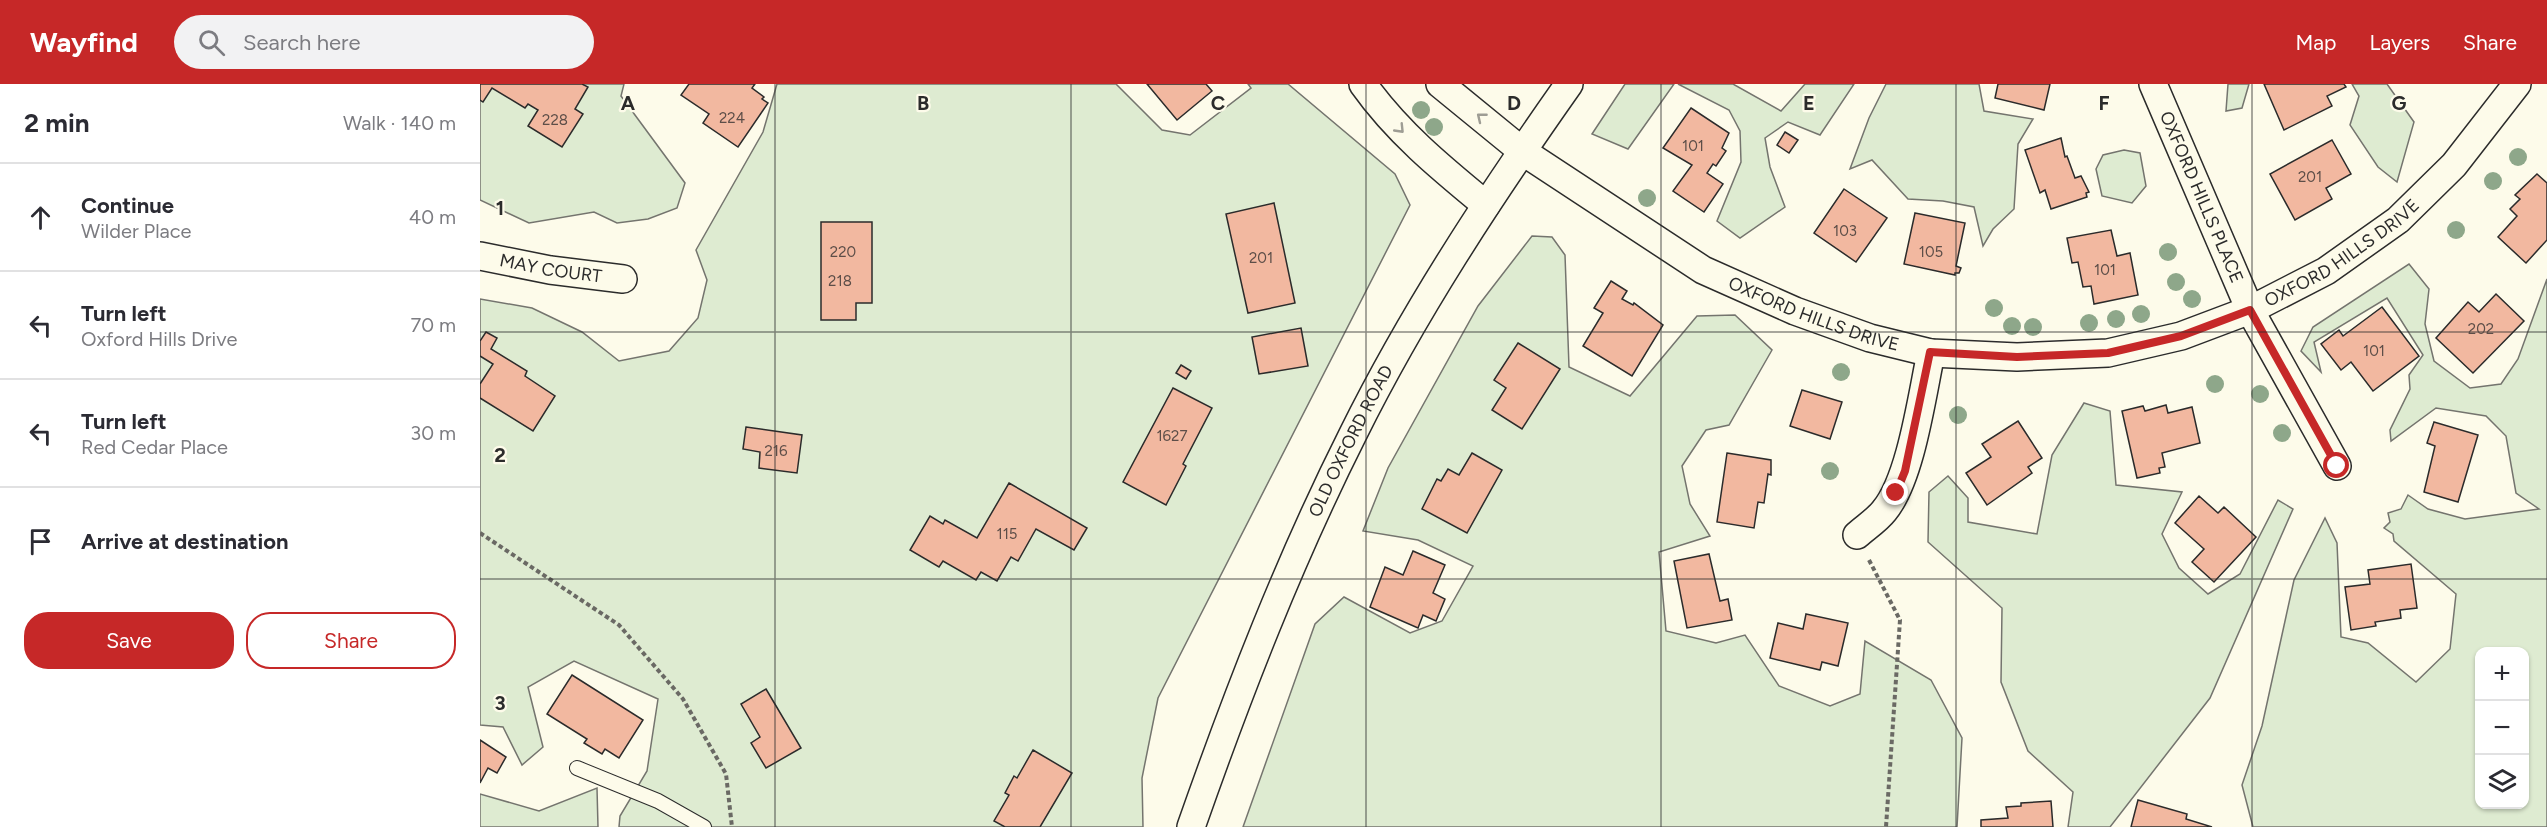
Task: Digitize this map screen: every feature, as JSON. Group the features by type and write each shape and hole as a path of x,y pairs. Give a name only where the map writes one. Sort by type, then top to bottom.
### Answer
{"street":[{"path":"1363,84 1398,127 1436,164 1486,205"},
{"name":"OXFORD HILLS DRIVE","path":"1440,84 1522,151 1703,270 1795,311 1870,338 1930,352 2017,357 2108,353 2181,336 2250,310 2326,271 2398,219 2454,165 2517,84"},
{"name":"OLD OXFORD ROAD","path":"1191,827 1256,648 1353,434 1414,321 1486,205 1569,84"},
{"name":"OXFORD HILLS PLACE","path":"2153,84 2250,310 2337,466"},
{"name":"MAY COURT","path":"480,256 550,270 623,279"},
{"path":"1857,535 1884,511 1896,493 1905,471 1930,352"}],"lane":[{"path":"577,768 658,801 704,827"}],"path":[{"path":"480,533 620,625 683,699 726,774 732,827"},
{"path":"1857,535 1900,620 1886,827"}],"green space":[{"path":"480,84 624,84 621,96 685,183 677,208 648,219 617,223 594,212 529,223 480,200"},
{"path":"777,84 1116,84 1162,130 1190,135 1251,88 1248,84 1288,84 1395,174 1410,205 1158,698 1142,778 1143,827 619,827 620,816 647,771 658,699 574,661 528,687 543,747 522,765 503,727 480,725 480,299 532,308 582,332 619,361 669,351 698,318 707,280 696,250 763,132"},
{"path":"1625,84 1674,84 1628,149 1592,134"},
{"path":"1678,84 1733,84 1781,111 1805,84 1854,84 1820,135 1788,122 1765,138 1770,167 1785,207 1740,238 1717,221 1741,162 1740,131 1729,110"},
{"path":"1886,84 1979,84 1984,111 2033,119 2018,144 2014,209 1993,229 1983,246 1974,207 1943,201 1908,199 1872,160 1850,169 1869,118"},
{"path":"2228,84 2249,84 2242,108 2226,111"},
{"path":"2352,84 2387,84 2414,122 2397,182 2378,167 2350,125 2359,96"},
{"path":"2124,150 2140,153 2146,186 2132,203 2102,196 2096,169 2103,155"},
{"path":"1532,236 1552,237 1565,255 1569,367 1630,396 1697,316 1735,315 1772,350 1729,425 1706,430 1682,466 1690,504 1710,536 1659,552 1666,631 1716,643 1745,635 1779,686 1830,706 1860,694 1865,641 1931,680 1962,738 1957,827 1243,827 1315,624 1344,597 1410,633 1442,621 1473,566 1418,540 1363,531 1388,468 1478,306"},
{"path":"2409,264 2429,289 2425,324 2434,361 2470,388 2501,384 2518,359 2547,279 2547,827 2253,827 2242,785 2262,726 2294,580 2325,518 2337,543 2341,637 2368,643 2416,682 2450,649 2456,594 2394,541 2393,534 2384,528 2390,522 2388,513 2401,509 2408,495 2428,509 2465,519 2539,509 2516,493 2506,436 2486,416 2436,408 2391,441 2390,430 2410,389 2409,375 2423,355 2387,298 2314,342 2321,372 2301,351 2313,327"},
{"path":"2084,403 2110,411 2116,485 2182,492 2162,534 2179,568 2208,594 2240,574 2278,500 2293,509 2210,698 2110,827 2068,827 2073,792 2028,751 2001,682 2002,608 1928,542 1929,492 1948,476 1968,498 1968,522 2037,534 2052,455"},
{"path":"597,788 598,827 480,827 480,794 539,811"}],"building":[{"path":"480,84 582,84 588,87 575,109 583,114 562,147 528,126 538,110 528,104 525,108 492,88 483,102 480,100"},
{"path":"689,84 755,84 752,88 768,103 738,147 703,123 709,114 681,95"},
{"path":"1147,84 1206,84 1212,91 1177,120"},
{"path":"1998,84 2050,84 2044,110 1995,98"},
{"path":"2264,84 2344,84 2346,87 2327,96 2332,106 2284,130"},
{"path":"1691,108 1729,133 1722,148 1726,151 1716,166 1713,164 1707,173 1723,184 1704,212 1673,191 1692,165 1663,148"},
{"path":"1785,132 1798,140 1789,153 1777,145"},
{"path":"2061,138 2065,157 2067,156 2075,178 2081,176 2089,192 2086,193 2087,197 2051,209 2045,190 2040,193 2025,150"},
{"path":"2332,140 2351,174 2326,188 2332,199 2295,220 2270,174"},
{"path":"2537,174 2547,183 2547,240 2526,263 2498,237 2517,216 2510,209 2520,199 2515,195"},
{"path":"1844,189 1887,218 1856,262 1814,233"},
{"path":"1274,203 1295,303 1248,313 1226,214"},
{"path":"1915,213 1965,223 1956,266 1961,268 1959,273 1955,275 1904,264"},
{"path":"821,222 872,222 872,303 856,303 856,320 821,320"},
{"path":"2111,230 2117,256 2130,253 2138,295 2094,304 2091,286 2083,287 2078,262 2072,263 2067,238"},
{"path":"1611,281 1627,291 1622,299 1633,305 1634,303 1663,325 1632,376 1583,346 1603,313 1594,308"},
{"path":"2496,294 2524,321 2473,373 2436,338 2468,302 2479,312"},
{"path":"2382,307 2419,356 2373,391 2351,362 2341,370 2321,344 2339,330 2343,336"},
{"path":"1301,328 1308,366 1259,374 1252,337"},
{"path":"486,332 497,338 491,349 527,371 525,376 555,396 533,431 480,398 480,384 493,364 480,356 480,341"},
{"path":"1518,343 1560,369 1522,429 1492,410 1506,388 1494,380"},
{"path":"1181,365 1191,371 1186,379 1176,373"},
{"path":"1173,388 1212,408 1183,464 1186,466 1166,505 1123,482"},
{"path":"1802,390 1842,402 1830,439 1790,426"},
{"path":"2166,405 2168,413 2192,407 2200,443 2162,453 2165,467 2159,468 2160,473 2137,478 2122,411 2143,406 2145,411"},
{"path":"2018,421 2042,458 2028,467 2032,473 1987,505 1966,473 1991,457 1982,444"},
{"path":"2434,422 2478,435 2458,502 2424,492 2435,446 2427,443"},
{"path":"746,427 802,435 797,473 759,468 760,452 743,449"},
{"path":"1472,453 1502,470 1467,533 1422,509 1437,479 1441,481 1448,469 1459,475"},
{"path":"1727,453 1771,460 1771,475 1768,474 1764,503 1758,502 1754,528 1717,522"},
{"path":"1009,483 1087,528 1074,550 1036,529 1018,561 1011,557 997,581 981,572 976,580 943,561 939,567 910,550 930,516 943,524 945,520 977,538"},
{"path":"2199,496 2218,513 2224,507 2256,537 2214,582 2192,562 2204,549 2175,523"},
{"path":"1413,551 1445,565 1433,593 1445,599 1436,621 1423,615 1418,628 1370,607 1385,567 1403,575"},
{"path":"1709,554 1720,601 1728,599 1732,620 1687,628 1674,561"},
{"path":"2411,564 2417,608 2400,610 2401,618 2375,622 2376,626 2351,630 2345,587 2370,584 2368,570"},
{"path":"1806,614 1848,623 1838,666 1822,662 1820,670 1770,658 1778,623 1803,629"},
{"path":"572,675 643,720 619,758 605,749 602,754 584,743 587,739 547,714"},
{"path":"766,689 801,748 766,768 751,743 760,737 741,704"},
{"path":"480,740 506,757 497,773 488,768 480,783"},
{"path":"1033,750 1072,773 1040,827 1005,827 994,821 1009,795 1005,793 1014,776 1017,778"},
{"path":"2138,800 2187,814 2186,819 2212,827 2131,827"},
{"path":"2051,801 2053,827 1981,827 1981,820 2008,818 2006,807 2021,806 2021,803"}],"route":[{"path":"1896,493 1905,471 1930,352 2017,357 2108,353 2181,336 2250,310 2337,466"}]}
